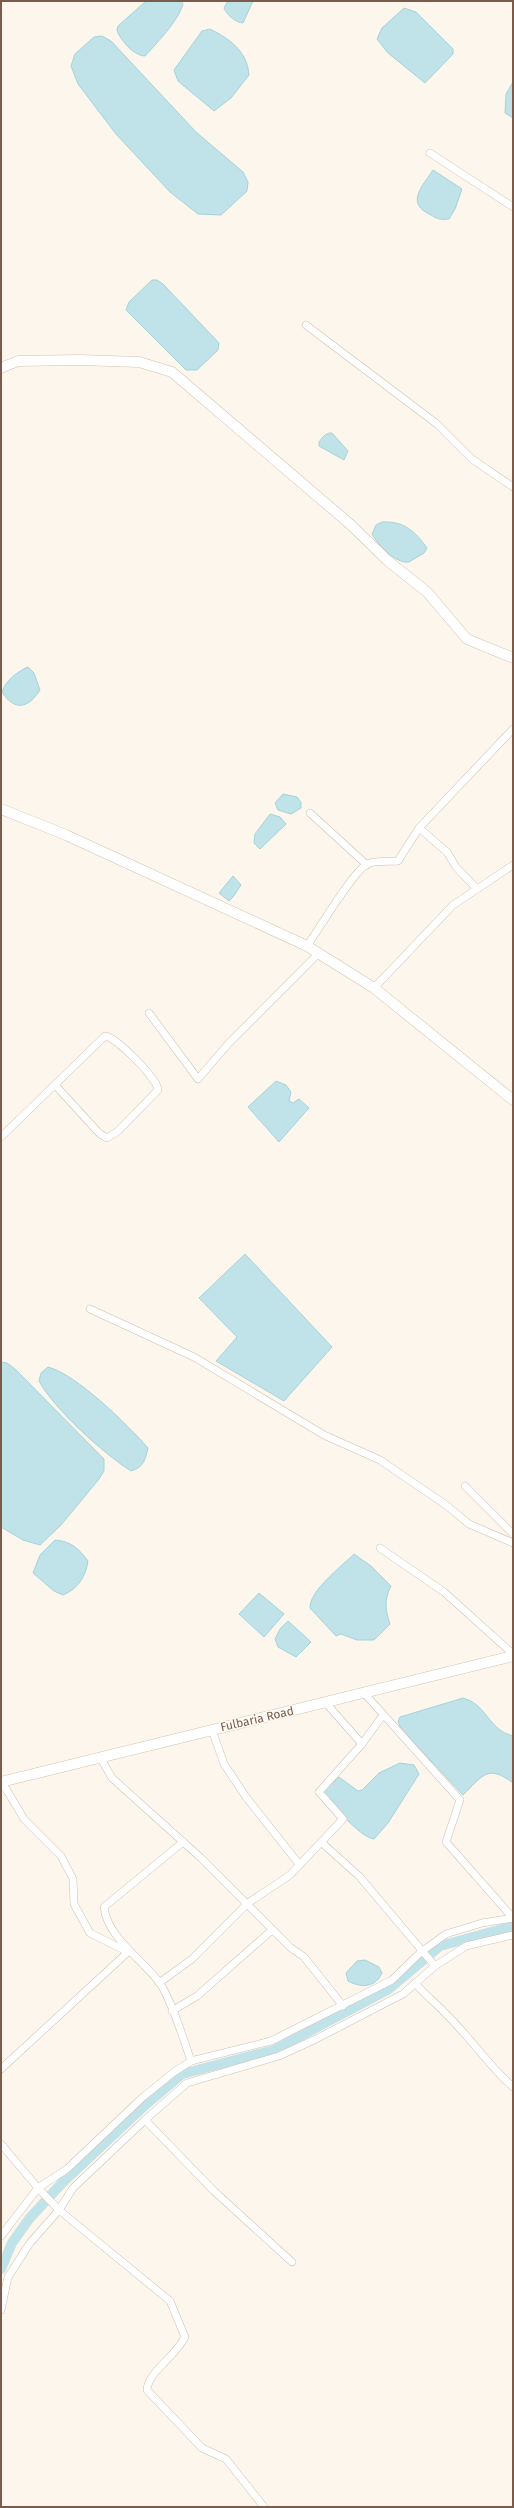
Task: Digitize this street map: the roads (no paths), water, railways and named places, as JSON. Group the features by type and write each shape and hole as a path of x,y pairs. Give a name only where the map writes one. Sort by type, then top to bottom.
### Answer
{"street":[{"path":"430,153 513,208"},
{"path":"306,325 437,424 472,460 513,487"},
{"path":"1,368 18,361 80,360 139,362 172,372 351,524 388,561 427,592 467,639 513,658"},
{"path":"308,946 340,896 367,865 380,861 398,861 419,828 513,729"},
{"path":"1,809 66,835 308,946 374,988 513,1100"},
{"path":"310,813 367,865"},
{"path":"419,828 447,852 456,867 477,889"},
{"path":"374,988 453,905 513,865"},
{"path":"149,1013 198,1079 229,1043 319,953"},
{"path":"1,1137 56,1086 105,1036 114,1039 156,1082 158,1090 118,1131 107,1138 100,1134 56,1086"},
{"path":"90,1309 194,1357 324,1435 380,1460 446,1505 469,1524 513,1543"},
{"path":"465,1486 513,1534"},
{"path":"380,1548 444,1592 513,1655"},
{"name":"Fulbaria Road","path":"2,1782 100,1757 365,1694 513,1655"},
{"path":"365,1694 460,1800 446,1842 513,1918"},
{"path":"326,1703 362,1744"},
{"path":"160,1983 192,1958 248,1903 290,1875 343,1819 319,1792 362,1744 384,1715"},
{"path":"212,1730 224,1764 246,1797 299,1864"},
{"path":"100,1757 112,1778 248,1903 272,1930 290,1947 304,1956 343,2006"},
{"path":"2,1782 24,1819 61,1856 73,1879 74,1904 90,1933 128,1952"},
{"path":"183,1842 104,1907 105,1916 128,1952 160,1983 191,2061"},
{"path":"321,1842 359,1876 435,1966"},
{"path":"1,2236 38,2188 67,2169 143,2097 174,2072 191,2061 271,2041 392,1980 422,1951 446,1934 482,1923 513,1918"},
{"path":"172,2011 197,1996 237,1964 272,1930"},
{"path":"1,2310 8,2277 30,2243 59,2210 73,2188 145,2120 187,2083 279,2056 368,2014 403,1994 435,1966 466,1946 513,1935"},
{"path":"1,2069 128,1952"},
{"path":"415,1983 426,1997 445,2012 480,2054 513,2087"},
{"path":"145,2120 214,2191 292,2262"},
{"path":"1,2144 38,2188 59,2210 170,2301 185,2337 172,2357 150,2378 147,2390 202,2448 226,2459 264,2507"}],"water":[{"path":"146,1 181,1 183,4 172,24 145,56 136,53 128,47 117,30 118,26"},
{"path":"228,1 253,1 243,23 234,20 225,10 224,8"},
{"path":"404,8 416,12 453,49 453,54 425,83 388,53 377,39 382,28"},
{"path":"210,29 224,37 236,47 245,59 249,75 231,98 214,111 178,81 174,70 202,31"},
{"path":"102,36 111,41 196,132 243,172 248,182 247,191 221,215 198,214 170,192 116,134 78,84 71,66 75,54 94,37"},
{"path":"513,82 513,118 505,113 506,94"},
{"path":"433,170 462,189 455,209 449,219 435,217 425,212 418,204 417,200 419,191"},
{"path":"152,280 157,280 163,284 219,343 218,350 197,370 186,370 126,310 129,302"},
{"path":"332,433 348,451 344,460 319,446 319,442 326,434"},
{"path":"382,522 397,523 408,528 427,548 424,553 409,562 404,562 393,557 378,543 372,534 376,525"},
{"path":"28,667 34,673 40,690 31,701 26,704 16,705 11,702 2,692 12,677"},
{"path":"283,794 297,797 301,802 301,808 291,814 278,810 275,803"},
{"path":"270,814 280,817 286,824 260,849 254,843 255,834"},
{"path":"233,876 241,885 229,901 219,893"},
{"path":"276,1081 286,1085 291,1092 289,1101 293,1103 299,1099 309,1108 279,1142 248,1107"},
{"path":"245,1254 332,1347 284,1401 216,1361 237,1337 199,1298"},
{"path":"1,1362 7,1363 15,1369 104,1459 104,1471 99,1479 61,1525 40,1545 23,1540 1,1527"},
{"path":"48,1367 73,1379 115,1414 139,1438 148,1448 145,1459 139,1467 131,1471 107,1454 80,1430 56,1404 39,1381 41,1373"},
{"path":"55,1540 66,1542 74,1546 88,1561 83,1577 77,1586 63,1595 54,1591 33,1573 40,1555"},
{"path":"354,1554 371,1566 391,1586 387,1596 386,1605 390,1624 374,1640 357,1640 341,1634 336,1636 310,1608 311,1601 320,1587"},
{"path":"259,1593 284,1614 264,1637 239,1614"},
{"path":"288,1621 311,1642 296,1657 278,1647 275,1639 280,1629"},
{"path":"463,1698 477,1705 498,1729 513,1736 513,1783 504,1777 491,1773 480,1778 463,1795 402,1730 398,1722 400,1717"},
{"path":"400,1763 414,1765 419,1774 388,1823 374,1839 368,1837 354,1826 339,1812 322,1792 339,1777 358,1791 362,1790 379,1773"},
{"path":"365,1960 379,1967 382,1973 376,1982 363,1986 348,1981 346,1973 357,1961"}],"waterway":[{"path":"1,2269 12,2243 29,2219 62,2183 142,2108 182,2074 274,2050 389,1989 440,1946 513,1926"}]}
